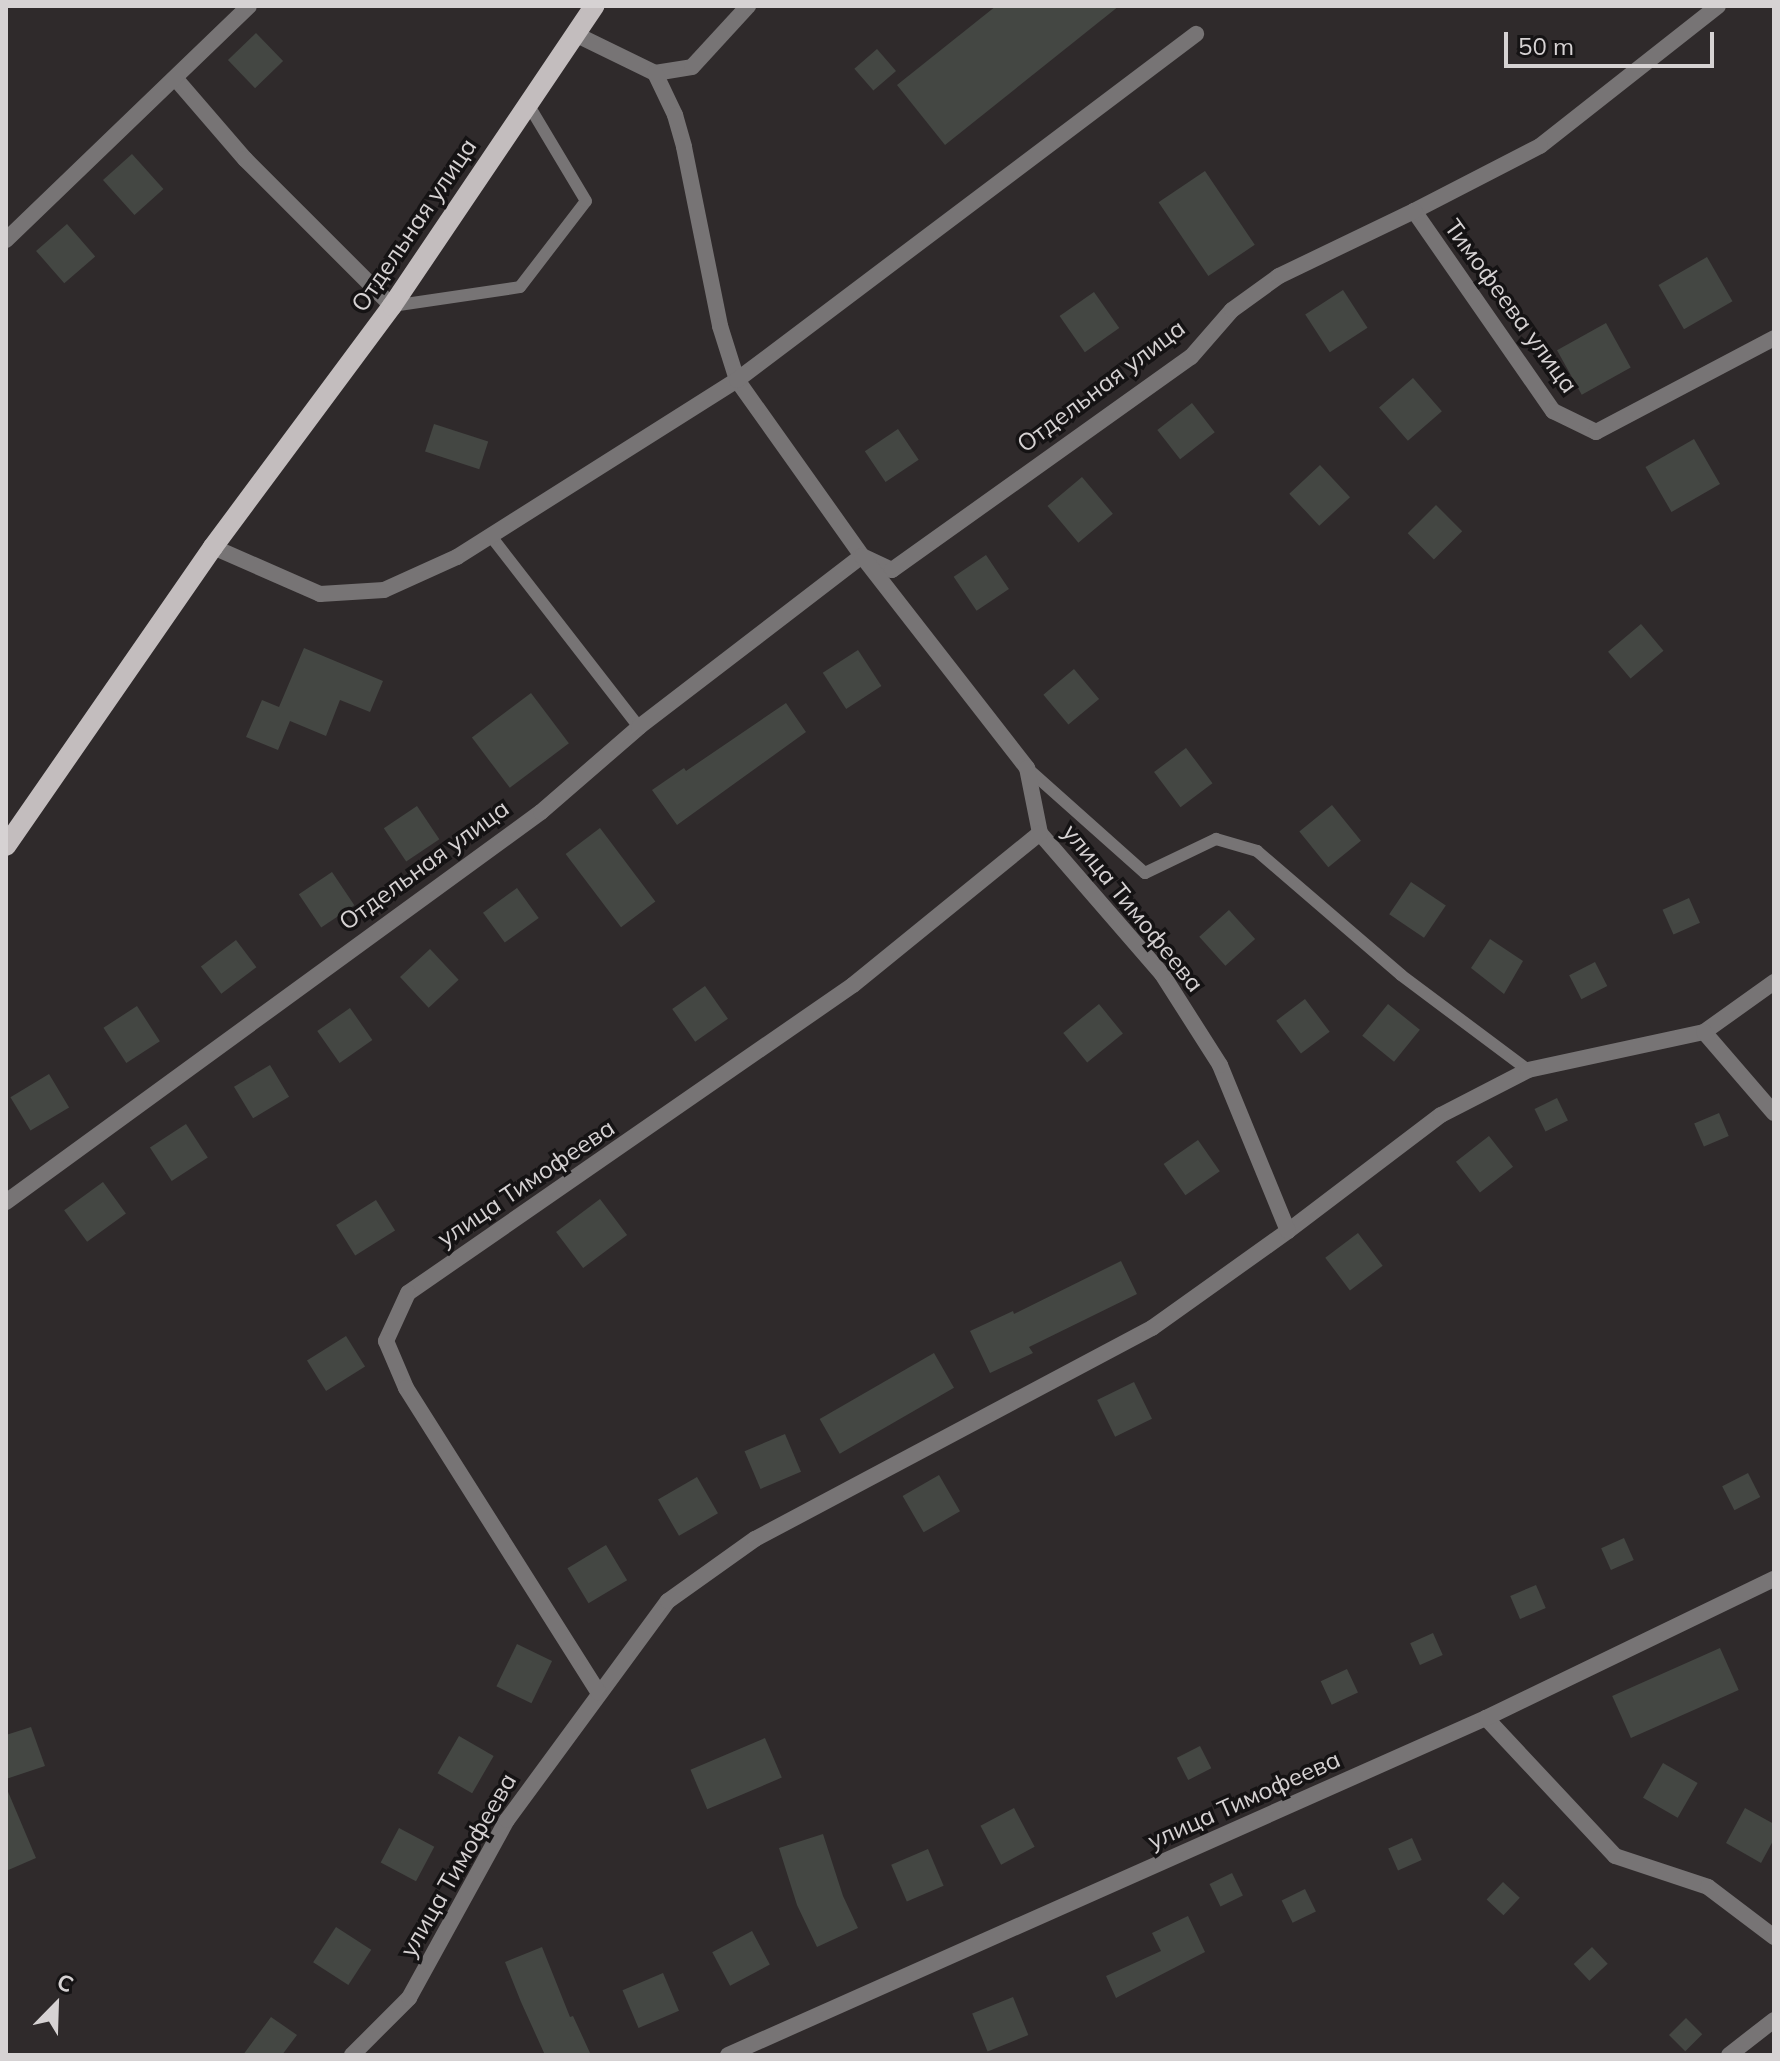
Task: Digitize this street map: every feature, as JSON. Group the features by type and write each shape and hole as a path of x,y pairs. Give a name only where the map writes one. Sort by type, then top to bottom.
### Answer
{"main road":[{"name":"Отдельная улица","path":"6,846 213,547 392,306 594,6"}],"street":[{"path":"6,240 249,6"},
{"path":"575,34 655,73 692,67 748,6"},
{"name":"Тимофеева улица","path":"1718,6 1540,146 1414,211 1553,411 1596,432 1774,338"},
{"path":"213,547 320,594 384,590 457,557 737,380 1196,34"},
{"path":"655,73 675,115 684,147 720,326 737,380 862,556"},
{"path":"175,78 245,159 392,306"},
{"name":"Отдельная улица","path":"6,1202 541,812 639,727 862,556 892,570 1191,357 1232,310 1279,276 1414,211"},
{"name":"улица Тимофеева","path":"862,556 1027,768 1040,833 1162,974 1220,1065 1288,1231"},
{"name":"улица Тимофеева","path":"598,1692 406,1388 386,1341 408,1293 853,985 1040,833"},
{"name":"улица Тимофеева","path":"352,2055 409,1998 507,1820 598,1692 668,1601 755,1539 1152,1328 1288,1231 1441,1115 1528,1070 1704,1032 1774,982"},
{"path":"1704,1032 1774,1113"},
{"name":"улица Тимофеева","path":"737,2053 1486,1718 1774,1579"},
{"path":"1486,1718 1615,1856 1708,1887 1774,1937"},
{"path":"1729,2055 1774,2020"}],"lane":[{"path":"392,306 520,287 586,201 528,104"},
{"path":"490,535 639,727"},
{"path":"1027,768 1145,873 1216,839 1257,851 1401,975 1528,1070"}],"building":[{"path":"996,6 1119,6 945,145 897,85"},
{"path":"256,33 283,61 255,88 228,60"},
{"path":"877,49 896,71 873,91 854,69"},
{"path":"132,154 163,189 134,215 103,180"},
{"path":"1205,171 1255,245 1208,276 1159,202"},
{"path":"67,224 95,256 64,283 36,251"},
{"path":"1707,257 1732,301 1684,329 1659,285"},
{"path":"1343,290 1368,328 1330,352 1305,315"},
{"path":"1094,292 1119,328 1085,352 1060,316"},
{"path":"1606,323 1631,368 1582,395 1557,350"},
{"path":"1413,378 1442,411 1408,441 1379,408"},
{"path":"1192,403 1215,432 1180,459 1157,430"},
{"path":"434,424 488,442 479,469 425,452"},
{"path":"898,429 919,460 886,482 865,451"},
{"path":"1694,439 1720,484 1672,512 1646,467"},
{"path":"1320,465 1350,497 1319,526 1289,494"},
{"path":"1082,477 1113,514 1078,543 1048,506"},
{"path":"1436,505 1462,531 1434,559 1408,533"},
{"path":"986,555 1009,589 977,611 954,577"},
{"path":"1641,624 1663,651 1631,678 1608,652"},
{"path":"304,648 383,681 370,712 340,700 326,736 290,721 278,750 246,737 262,700 279,707"},
{"path":"858,650 881,686 846,709 823,673"},
{"path":"1074,669 1099,699 1068,725 1043,695"},
{"path":"531,693 569,743 510,788 472,738"},
{"path":"786,703 806,732 677,825 652,790 684,768 686,771"},
{"path":"1186,748 1212,783 1181,807 1154,772"},
{"path":"1332,805 1361,841 1328,867 1299,831"},
{"path":"417,806 439,839 406,862 384,828"},
{"path":"600,828 655,901 621,927 566,854"},
{"path":"332,872 354,905 321,928 299,894"},
{"path":"1411,882 1446,905 1424,938 1389,914"},
{"path":"517,888 539,918 505,943 483,913"},
{"path":"1689,898 1700,923 1673,934 1663,910"},
{"path":"1229,910 1255,939 1225,966 1199,937"},
{"path":"1490,939 1523,961 1504,994 1471,968"},
{"path":"236,940 256,967 221,994 201,966"},
{"path":"430,949 459,980 429,1008 400,977"},
{"path":"1595,962 1607,986 1581,999 1569,975"},
{"path":"705,986 728,1019 695,1042 672,1009"},
{"path":"1305,999 1330,1032 1301,1053 1276,1021"},
{"path":"1099,1004 1123,1034 1087,1062 1063,1033"},
{"path":"1388,1004 1420,1030 1394,1062 1362,1036"},
{"path":"137,1006 160,1041 126,1063 103,1028"},
{"path":"350,1008 372,1040 340,1063 317,1031"},
{"path":"270,1065 289,1097 253,1118 234,1087"},
{"path":"49,1074 69,1107 31,1131 10,1097"},
{"path":"1557,1098 1568,1120 1545,1131 1535,1109"},
{"path":"1719,1113 1729,1136 1704,1147 1694,1124"},
{"path":"186,1124 208,1158 172,1181 150,1147"},
{"path":"1489,1136 1513,1167 1480,1193 1456,1162"},
{"path":"1198,1140 1220,1171 1185,1195 1164,1164"},
{"path":"103,1182 126,1214 87,1242 64,1210"},
{"path":"600,1199 627,1235 583,1268 556,1232"},
{"path":"376,1200 395,1231 355,1255 336,1225"},
{"path":"1358,1233 1383,1266 1350,1290 1325,1258"},
{"path":"1121,1261 1137,1294 1029,1347 1033,1353 990,1373 970,1331 1013,1311 1014,1314"},
{"path":"346,1336 365,1367 326,1391 307,1360"},
{"path":"934,1353 954,1388 840,1454 820,1419"},
{"path":"1134,1382 1152,1419 1115,1437 1097,1400"},
{"path":"785,1434 801,1472 761,1489 744,1451"},
{"path":"1748,1473 1760,1497 1734,1510 1722,1486"},
{"path":"939,1475 960,1511 924,1532 903,1496"},
{"path":"697,1477 718,1513 679,1536 658,1500"},
{"path":"1624,1538 1634,1560 1611,1570 1601,1548"},
{"path":"606,1545 627,1580 589,1603 567,1568"},
{"path":"1536,1585 1546,1608 1520,1619 1510,1596"},
{"path":"1433,1633 1443,1655 1420,1665 1410,1643"},
{"path":"517,1644 552,1661 531,1703 496,1686"},
{"path":"1720,1648 1739,1690 1631,1738 1612,1696"},
{"path":"1347,1669 1358,1693 1332,1705 1321,1681"},
{"path":"31,1727 45,1766 6,1779 6,1735"},
{"path":"459,1736 494,1756 472,1793 438,1773"},
{"path":"765,1738 782,1778 707,1809 690,1770"},
{"path":"1200,1746 1211,1768 1188,1780 1177,1758"},
{"path":"1663,1763 1698,1783 1678,1818 1643,1798"},
{"path":"6,1787 36,1858 6,1871"},
{"path":"1014,1808 1035,1847 1001,1865 980,1826"},
{"path":"1745,1808 1774,1824 1774,1839 1761,1863 1726,1843"},
{"path":"399,1828 434,1847 416,1881 381,1862"},
{"path":"823,1834 843,1896 858,1928 817,1947 797,1905 779,1848"},
{"path":"1412,1838 1422,1860 1398,1871 1388,1849"},
{"path":"928,1849 944,1886 907,1901 891,1865"},
{"path":"1232,1873 1243,1895 1220,1906 1210,1884"},
{"path":"1503,1882 1520,1898 1503,1915 1487,1900"},
{"path":"1305,1889 1316,1911 1293,1923 1282,1900"},
{"path":"1188,1916 1205,1952 1116,1998 1106,1976 1161,1951 1152,1933"},
{"path":"336,1927 371,1950 348,1985 313,1962"},
{"path":"752,1931 770,1965 730,1986 712,1952"},
{"path":"542,1947 570,2017 573,2016 591,2055 545,2055 505,1962"},
{"path":"1592,1947 1608,1964 1589,1981 1574,1964"},
{"path":"663,1973 679,2011 639,2028 622,1990"},
{"path":"1013,1997 1028,2035 988,2051 972,2013"},
{"path":"271,2017 297,2035 282,2055 243,2055"},
{"path":"1686,2018 1702,2034 1685,2051 1669,2035"}]}
